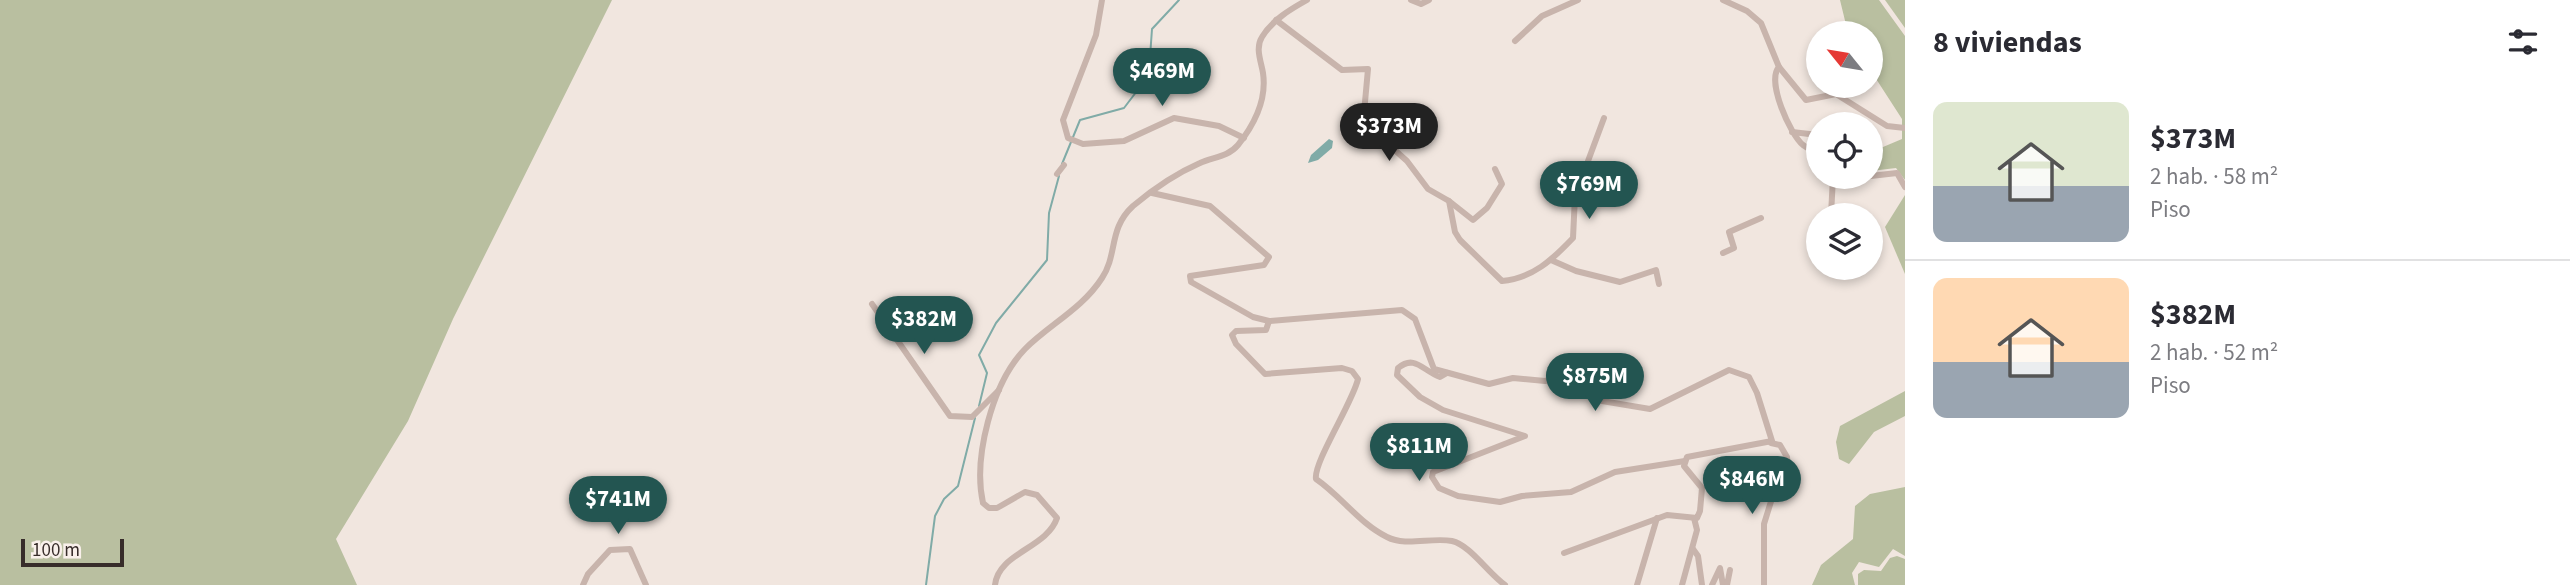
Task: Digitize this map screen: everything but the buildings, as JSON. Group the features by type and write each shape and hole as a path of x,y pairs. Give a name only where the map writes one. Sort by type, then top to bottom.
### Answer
{"street":[{"path":"1102,0 1096,35 1063,120 1070,139 1083,144 1124,141 1174,118 1219,126 1244,138"},
{"path":"995,585 1001,569 1038,541 1054,526 1057,519 1037,495 1026,492 997,508 989,508 983,503 980,477 985,429 1001,388 1023,351 1078,307 1092,292 1107,271 1118,227 1133,207 1200,163 1232,151 1244,138 1255,123 1262,94 1260,40 1276,20 1307,0"},
{"path":"1411,0 1421,4 1429,0"},
{"path":"1515,41 1542,16 1578,0"},
{"path":"1723,0 1747,11 1760,23 1779,67 1806,100 1836,94 1887,126 1905,128"},
{"path":"1276,20 1342,69 1368,69 1364,113 1378,135 1407,160 1428,189 1473,220 1487,208 1503,182 1495,169"},
{"path":"1779,67 1774,74 1774,88 1792,132 1806,147"},
{"path":"1449,201 1460,240 1500,281 1517,280 1531,274 1573,239 1575,196 1604,118"},
{"path":"1792,132 1806,134"},
{"path":"1057,174 1064,164"},
{"path":"1883,175 1897,173 1905,187"},
{"path":"1152,193 1210,206 1269,257 1264,265 1193,275 1189,280 1253,317 1269,321 1402,310 1415,319 1431,366 1447,373 1489,383 1513,378 1545,381 1577,373 1588,380 1602,401 1650,409 1721,373 1736,370 1749,376 1758,393 1771,443"},
{"path":"1723,253 1734,247 1730,232 1761,218"},
{"path":"1551,260 1576,271 1620,282 1656,270 1659,284"},
{"path":"872,304 944,412 957,419 972,417 982,410 1001,388"},
{"path":"1269,321 1266,330 1237,331 1232,335 1236,344 1261,371 1279,375 1342,368 1352,371 1358,379 1315,469 1316,479 1384,535 1397,541 1453,541 1469,548 1482,566 1505,585"},
{"path":"1447,373 1440,377 1410,361 1398,369 1397,375 1420,397 1443,410 1525,436 1433,472 1432,477 1439,488 1458,496 1500,502 1522,496 1571,492 1615,472 1685,461 1696,453 1771,443 1780,445 1787,457 1788,467 1773,495 1764,524 1764,585"},
{"path":"1685,461 1685,466 1702,488 1700,511 1694,518"},
{"path":"1564,553 1667,515 1694,518"},
{"path":"1637,585 1657,518"},
{"path":"1682,585 1697,530 1694,518"},
{"path":"583,585 610,550 630,549 646,585"},
{"path":"1693,549 1698,556 1702,585"},
{"path":"1712,585 1720,568 1725,585"},
{"path":"1725,585 1730,570"}],"green space":[{"path":"0,0 612,0 453,319 408,421 336,539 357,585 0,585"},
{"path":"1840,0 1879,0 1905,36 1905,180 1896,168 1883,170 1883,147 1902,139 1902,119 1883,90 1883,21 1845,21"},
{"path":"1885,0 1905,0 1905,28"},
{"path":"1905,195 1905,274 1885,227"},
{"path":"1905,391 1905,416 1874,432 1849,464 1839,459 1836,442 1840,426"},
{"path":"1905,487 1905,556 1893,549 1879,567 1859,562 1852,573 1855,585 1812,585 1821,565 1853,539 1855,506 1870,494"},
{"path":"1897,556 1905,559 1905,585 1858,585 1858,574 1864,570 1881,571 1890,558"}],"water":[{"path":"1329,139 1333,141 1332,148 1318,160 1308,163 1311,155"}],"waterway":[{"path":"1062,164 1080,120 1124,108 1140,87 1150,57 1152,29 1179,0"},
{"path":"979,406 987,373 979,355 996,323 1047,260 1049,213 1059,176"},
{"path":"926,585 935,516 944,499 958,486 975,418"}]}
